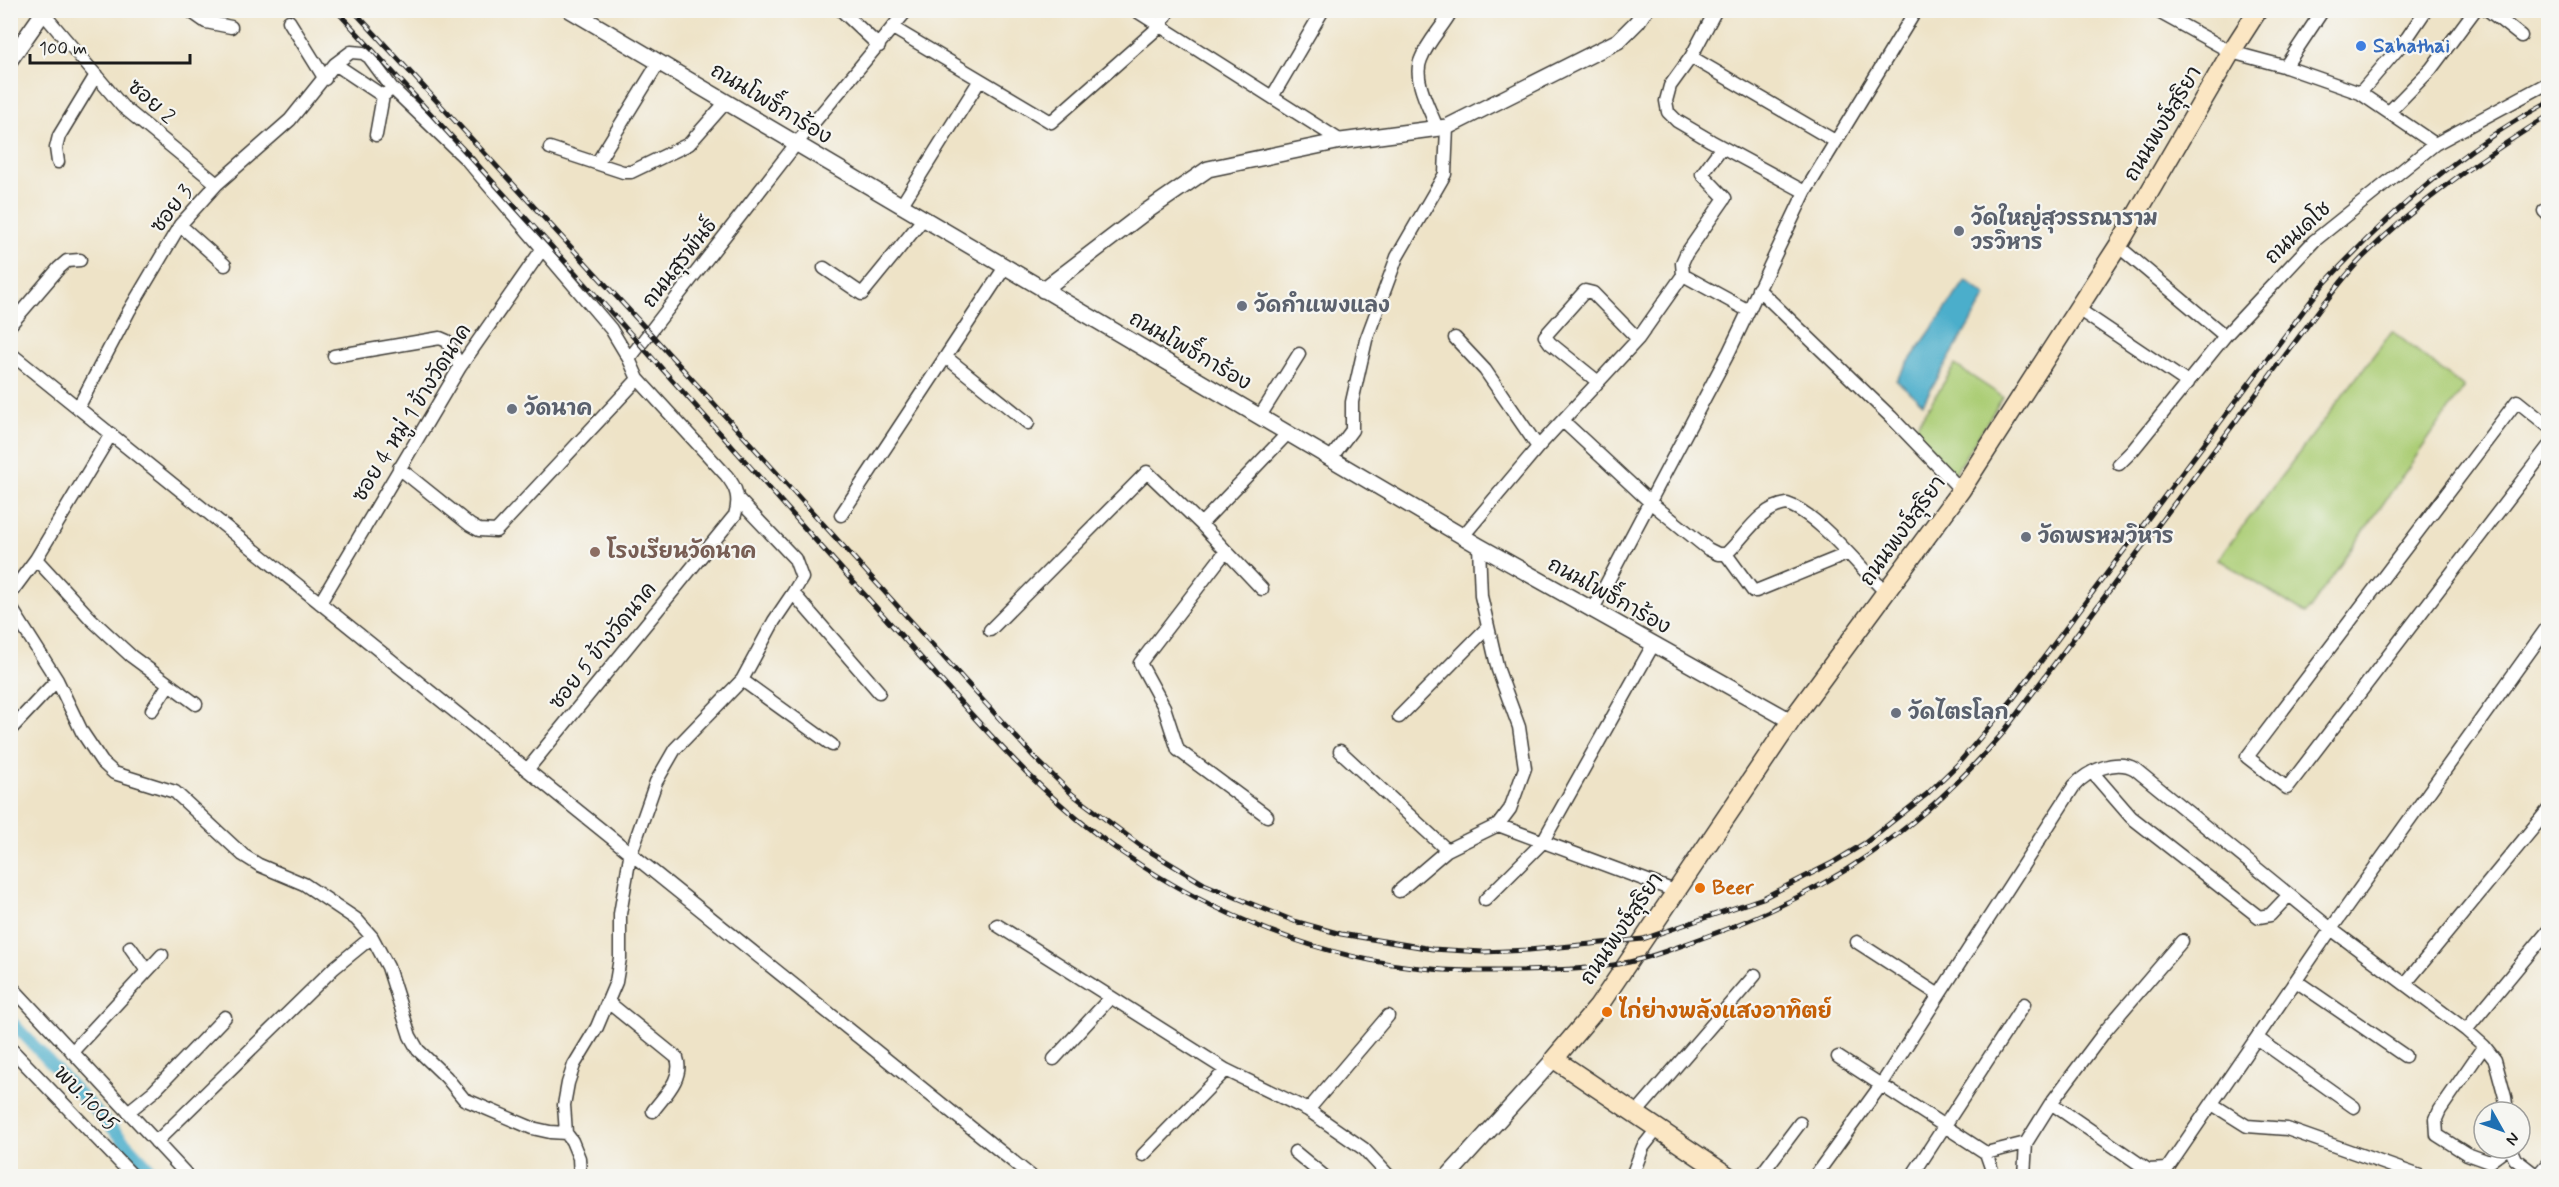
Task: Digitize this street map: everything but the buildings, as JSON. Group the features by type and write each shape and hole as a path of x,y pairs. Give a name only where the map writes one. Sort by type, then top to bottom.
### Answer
{"main road":[{"name":"ถนนพงษ์สุริยา","path":"1554,1059 1598,1007 1791,721 1887,594 1961,490 2118,246 2258,10"},
{"path":"1554,1059 1728,1176"}],"street":[{"path":"189,10 206,22 231,27"},
{"name":"ถนนโพธิ์การ้อง","path":"570,10 1479,546 1791,721"},
{"path":"841,10 879,46"},
{"name":"ถนนสุรพันธ์","path":"629,358 796,144 907,10"},
{"path":"1135,10 1341,141"},
{"path":"893,27 1050,122 1160,26 1169,10"},
{"path":"1272,98 1323,10"},
{"path":"1331,458 1352,430 1352,402 1366,340 1397,257 1445,174 1442,127 1425,96 1418,69 1429,45 1452,10"},
{"path":"1042,290 1143,213 1208,169 1341,141 1442,127 1618,41 1637,22 1645,10"},
{"path":"1716,10 1691,57 1670,86 1666,107 1677,121 1805,192"},
{"path":"1592,611 1729,352 1805,192 1916,10"},
{"path":"2156,10 2232,52 2285,67 2360,93 2435,144"},
{"path":"2285,67 2323,10"},
{"path":"2360,93 2407,38 2426,10"},
{"path":"2389,112 2431,69 2475,10"},
{"path":"2488,10 2521,36"},
{"path":"10,60 44,12"},
{"name":"ซอย 2","path":"44,12 122,106 217,184"},
{"path":"289,21 325,79"},
{"path":"376,135 388,92 369,57 363,53 351,52 336,64 388,92 467,160 611,329 639,379 734,484 739,500 795,559 802,578 774,621 742,680 675,749 657,782 631,854 620,914 620,958 616,982 597,1027 574,1065 568,1083 564,1105 566,1133 579,1158 579,1176"},
{"path":"1691,57 1835,141"},
{"path":"597,163 659,62"},
{"name":"ซอย 3","path":"78,408 129,311 180,225 217,184 279,131 336,64"},
{"path":"58,162 56,148 59,136 96,75"},
{"path":"901,206 980,80"},
{"name":"ถนนเดโช","path":"2119,464 2225,336 2314,241 2435,144 2548,83"},
{"path":"550,148 623,172 641,168 689,144 726,102"},
{"path":"1463,536 1538,447 1638,339 1683,275 1682,263 1686,254 1725,198 1702,174 1722,147"},
{"path":"2548,208 2544,211 2548,215"},
{"path":"824,268 862,294 924,218"},
{"path":"180,225 225,266"},
{"path":"2118,246 2225,336"},
{"name":"ซอย 4 หมู่ 1 ข้างวัดนาค","path":"320,603 460,367 543,248"},
{"path":"10,325 59,268 67,261 80,260"},
{"path":"841,515 1005,267"},
{"path":"1683,275 1747,310"},
{"path":"1758,289 1891,417 1961,490"},
{"path":"1597,381 1550,343 1545,336 1570,306 1590,290 1638,339"},
{"path":"2078,309 2188,383"},
{"path":"334,356 441,338 447,341 460,367"},
{"path":"1455,338 1485,370 1538,447"},
{"path":"10,353 1031,1176"},
{"path":"1260,416 1299,354"},
{"path":"946,358 1028,423"},
{"path":"399,468 470,525 479,530 496,531 639,379"},
{"path":"2548,426 2517,401 2247,757 2287,788 2548,447"},
{"path":"1563,421 1650,502 1696,541 1718,554 1726,554 1758,520 1777,506 1786,504 1811,519 1887,594"},
{"path":"1201,524 1288,433"},
{"path":"10,594 36,559 111,434"},
{"path":"990,630 1147,472 1201,524 1262,589"},
{"name":"ซอย 5 ข้างวัดนาค","path":"527,770 735,515 739,500"},
{"path":"1400,891 1447,850 1497,825 1510,809 1525,768 1519,727 1498,670 1481,597 1479,546"},
{"path":"1226,551 1140,663 1164,707 1178,750 1267,816"},
{"path":"1726,554 1753,591 1847,554"},
{"path":"36,559 99,627 131,656 196,704"},
{"path":"794,593 879,692"},
{"path":"10,606 57,680 82,732 102,762 114,773 175,792 243,855 259,866 304,884 356,919 372,937 388,967 410,1036 418,1050 446,1077 464,1100 532,1128 566,1133"},
{"path":"2052,1103 2148,1170 2167,1169 2331,929 2548,626"},
{"path":"1399,717 1488,627"},
{"path":"1485,900 1542,843 1653,645"},
{"path":"10,730 57,680"},
{"path":"742,680 832,745"},
{"path":"152,710 169,684"},
{"path":"1341,751 1447,850"},
{"path":"1815,1176 1881,1085 2074,786 2092,772 2117,765 2127,765 2135,769 2331,929 2466,1030 2484,1046 2494,1060 2505,1100"},
{"path":"2092,772 2131,817 2259,917 2270,915 2289,895"},
{"path":"2405,984 2548,810"},
{"path":"1497,825 1675,891"},
{"path":"997,925 1226,1070 1308,1110 1364,1149 1389,1176"},
{"path":"2466,1030 2548,931"},
{"path":"156,1142 334,968 372,937"},
{"path":"2024,1176 2026,1143 2052,1103 2106,1030 2182,941"},
{"path":"1857,942 1939,995"},
{"path":"130,947 147,971"},
{"path":"72,1052 162,954"},
{"path":"1636,1113 1755,975"},
{"path":"2296,981 2405,1056"},
{"path":"10,985 189,1176"},
{"path":"1054,1059 1110,998"},
{"path":"608,1002 677,1058 680,1066 678,1075 653,1112"},
{"path":"1912,1176 2024,1004"},
{"path":"1308,1110 1388,1016"},
{"path":"128,1112 154,1091 225,1017"},
{"path":"2257,1038 2354,1107"},
{"path":"2472,1155 2437,1135 2436,1119 2484,1046"},
{"name":"พบ.1005","path":"10,1048 133,1176"},
{"path":"1838,1057 1986,1153 1994,1176"},
{"path":"1448,1176 1554,1059"},
{"path":"1143,1155 1226,1070"},
{"path":"2212,1104 2247,1126 2288,1129 2420,1176"},
{"path":"1760,1176 1800,1123"},
{"path":"1632,1176 1643,1148 1658,1128"},
{"path":"1986,1153 2026,1143"},
{"path":"1295,1152 1324,1176"},
{"path":"2517,1160 2537,1176 2548,1163"}],"green space":[{"path":"2392,331 2464,388 2306,614 2218,559"},
{"path":"1955,365 2003,397 1953,476 1912,433"}],"water":[{"path":"1966,280 1986,296 1923,403 1896,380"}],"waterway":[{"path":"10,1020 157,1176"}],"railway":[{"path":"336,10 987,732 1075,817 1158,876 1232,915 1271,931 1350,956 1391,964 1453,971 1584,968 1624,963 1655,955 1749,920 1791,900 1868,856 1903,830 1937,801 2002,734 2322,306 2357,263 2429,199 2475,164 2548,116"},
{"path":"353,10 650,333 1036,759 1072,794 1141,846 1204,884 1294,921 1341,934 1432,949 1483,952 1643,939 1763,898 1834,862 1865,843 1927,794 1957,765 2012,700 2322,286 2373,233 2456,161 2516,120 2548,102"}],"place":[{"name":"Sahathai","path":"2361,46"},
{"name":"วัดใหญ่สุวรรณาราม วรวิหาร","path":"1959,231"},
{"name":"วัดกำแพงแลง","path":"1242,306"},
{"name":"วัดนาค","path":"512,409"},
{"name":"วัดพรหมวิหาร","path":"2026,537"},
{"name":"โรงเรียนวัดนาค","path":"595,552"},
{"name":"วัดไตรโลก","path":"1896,713"},
{"name":"Beer","path":"1700,888"},
{"name":"ไก่ย่างพลังแสงอาทิตย์","path":"1607,1012"}]}
